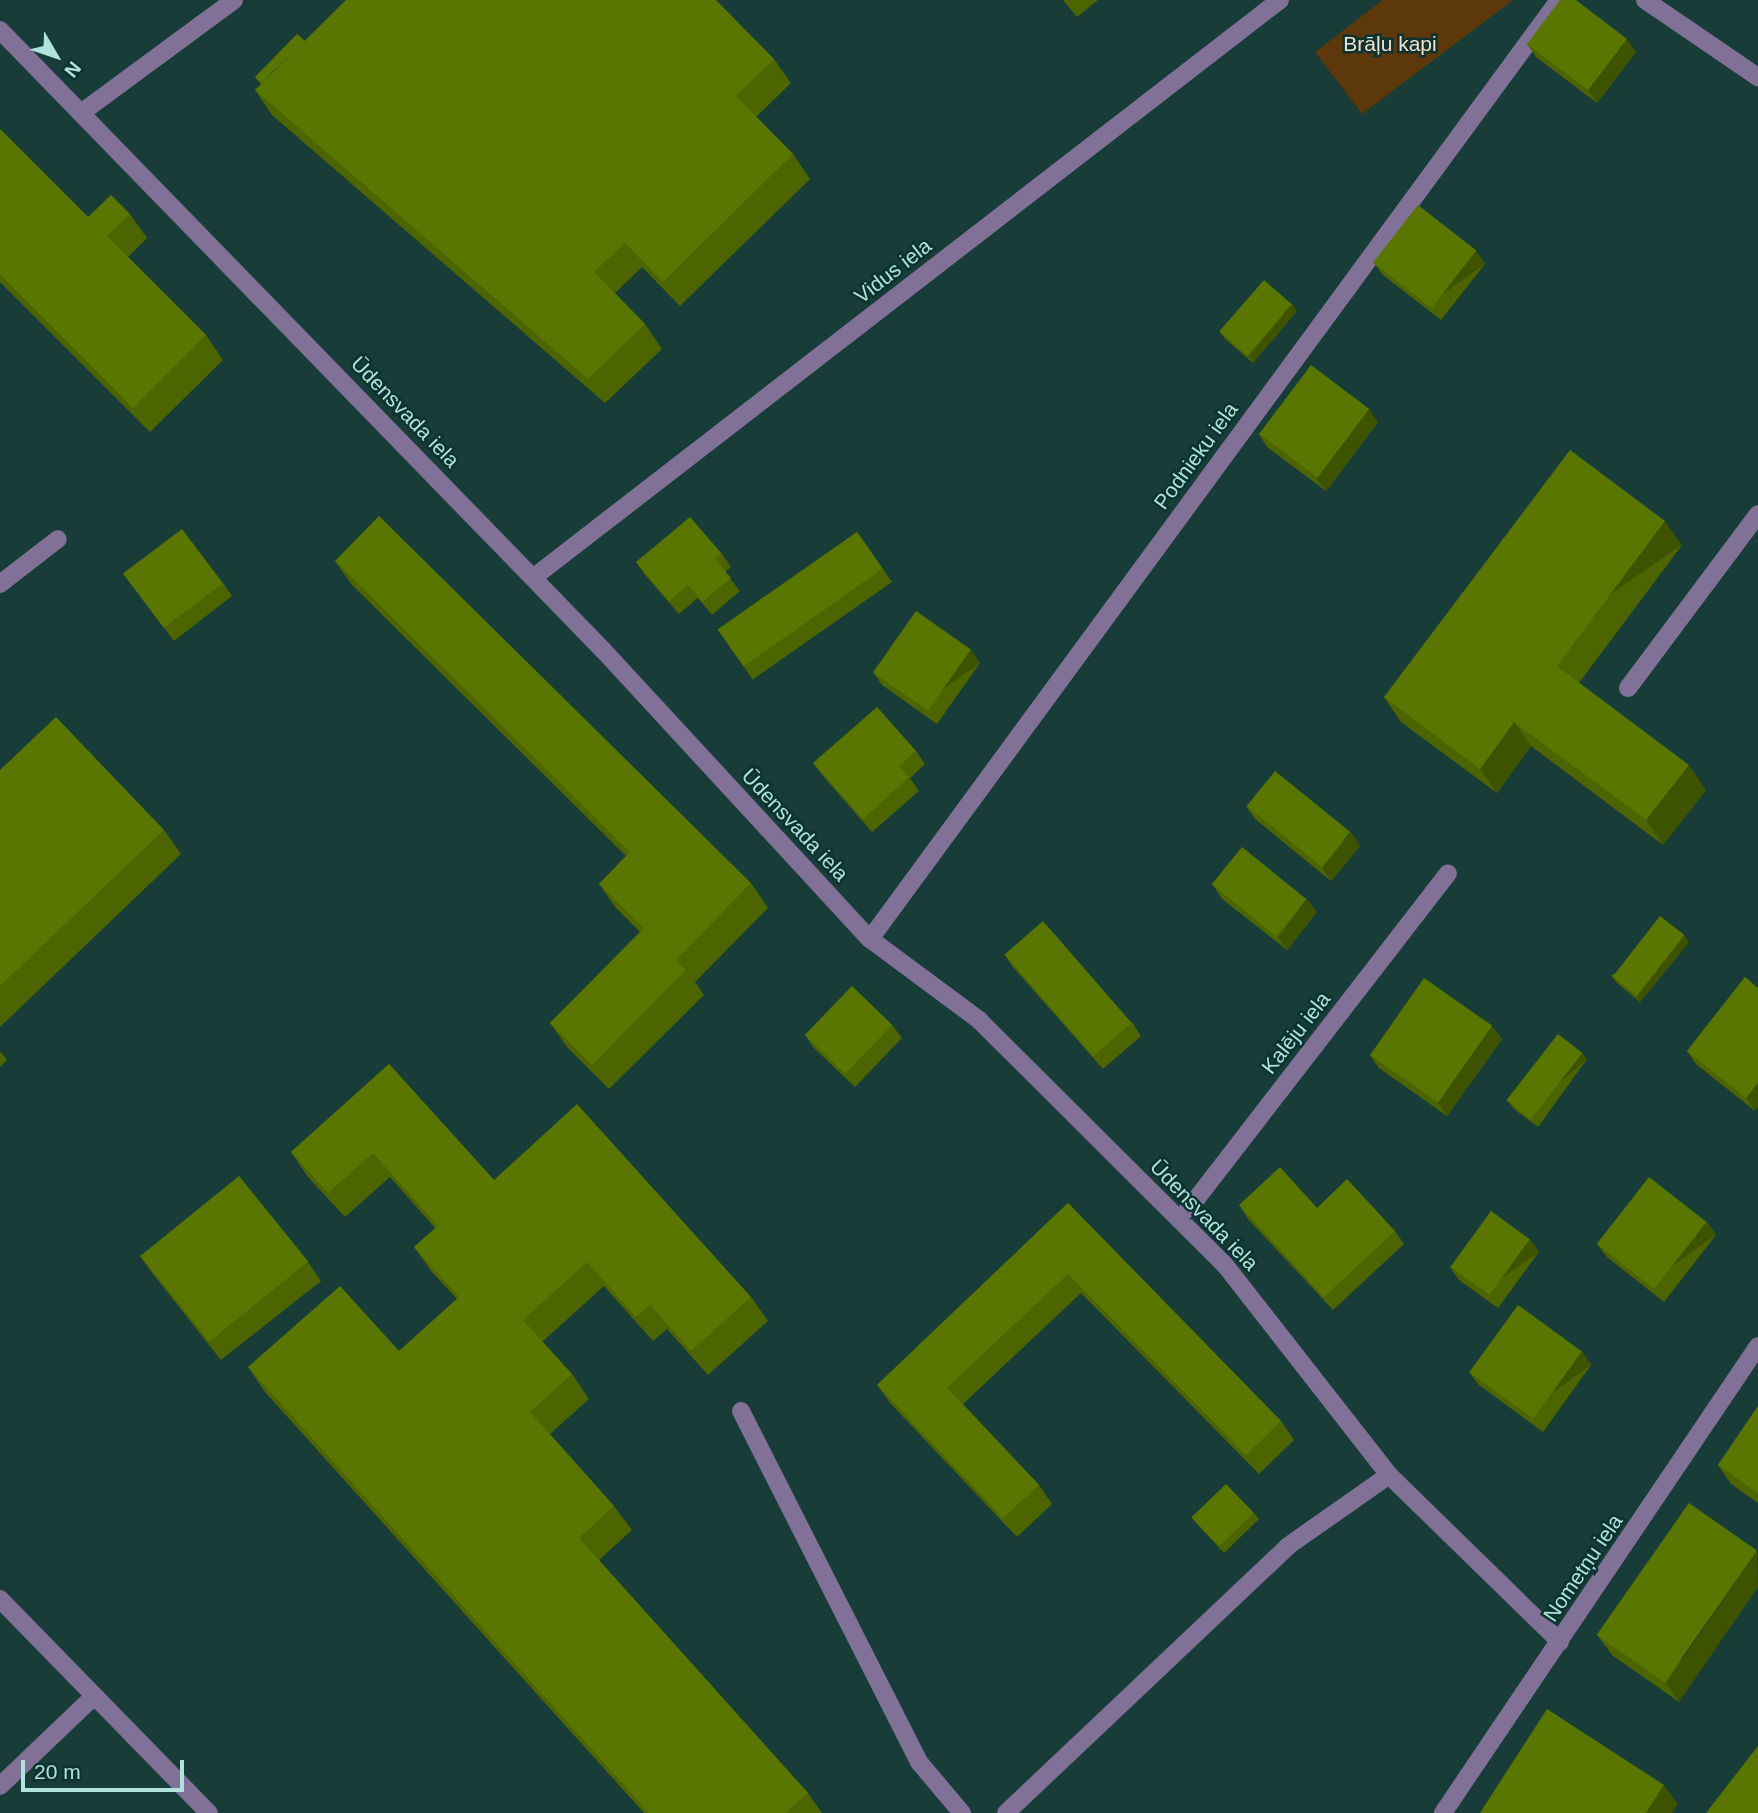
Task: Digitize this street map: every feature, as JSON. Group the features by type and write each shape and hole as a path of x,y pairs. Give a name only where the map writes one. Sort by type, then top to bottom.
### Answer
{"street":[{"path":"81,113 234,0"},
{"name":"Vidus iela","path":"534,577 1280,0"},
{"name":"Podnieku iela","path":"870,939 1559,0"},
{"path":"1645,0 1758,77"},
{"name":"Ūdensvada iela","path":"0,30 534,577 870,939 979,1020 1225,1265 1389,1475 1560,1642"},
{"path":"1628,688 1758,514"},
{"path":"0,584 58,539"},
{"name":"Kalēju iela","path":"1180,1220 1448,873"},
{"name":"Nometņu iela","path":"1443,1813 1758,1346"},
{"path":"741,1411 919,1762 962,1813"},
{"path":"1006,1813 1288,1546 1389,1475"},
{"path":"0,1599 92,1698 209,1813"},
{"path":"0,1786 92,1698"}],"green space":[{"name":"Brāļu kapi","path":"1383,0 1513,0 1362,114 1315,52"}],"building":[{"path":"346,0 716,0 774,59 736,96 793,154 663,282 625,243 594,272 645,324 588,379 255,90"},
{"path":"1560,0 1576,0 1627,39 1588,90 1527,44"},
{"path":"297,34 305,41 261,83 255,77"},
{"path":"0,129 88,217 111,195 130,214 107,236 206,335 133,408 0,274"},
{"path":"1418,205 1476,251 1431,308 1373,263"},
{"path":"1264,280 1292,304 1247,356 1219,331"},
{"path":"1311,365 1369,409 1318,478 1259,434"},
{"path":"1570,450 1665,521 1557,666 1689,765 1646,820 1514,722 1480,769 1384,697"},
{"path":"379,516 751,883 676,960 686,970 592,1065 550,1023 644,928 599,884 630,852 335,561"},
{"path":"690,517 722,554 715,559 731,578 702,602 688,585 669,601 636,562"},
{"path":"182,529 223,583 164,628 123,574"},
{"path":"857,532 883,569 744,666 718,630"},
{"path":"916,611 971,649 928,711 873,672"},
{"path":"877,707 916,751 899,766 909,777 863,819 813,763"},
{"path":"56,717 164,830 0,986 0,770"},
{"path":"1275,771 1350,832 1322,867 1247,806"},
{"path":"1242,847 1307,899 1276,937 1212,884"},
{"path":"1660,916 1684,935 1637,996 1613,977"},
{"path":"1043,921 1132,1023 1093,1056 1005,954"},
{"path":"1745,977 1758,988 1758,1083 1746,1098 1687,1051"},
{"path":"1424,978 1492,1026 1438,1103 1370,1055"},
{"path":"852,986 892,1025 845,1074 805,1035"},
{"path":"1558,1034 1582,1053 1531,1119 1506,1100"},
{"path":"389,1064 494,1180 577,1104 751,1297 691,1351 650,1305 636,1317 587,1262 523,1320 572,1374 530,1412 614,1506 579,1538 808,1793 785,1813 649,1813 248,1367 340,1286 399,1351 459,1297 414,1247 438,1226 373,1153 328,1193 291,1152"},
{"path":"1280,1167 1317,1208 1347,1179 1395,1231 1324,1297 1239,1205"},
{"path":"239,1176 308,1261 210,1341 140,1256"},
{"path":"1649,1177 1707,1222 1654,1289 1597,1244"},
{"path":"1068,1203 1281,1421 1246,1455 1068,1274 947,1388 1039,1485 1003,1518 877,1385"},
{"path":"1491,1211 1530,1239 1489,1295 1450,1267"},
{"path":"1518,1305 1582,1351 1533,1419 1469,1372"},
{"path":"1758,1406 1758,1493 1718,1465"},
{"path":"1226,1484 1254,1513 1219,1546 1191,1517"},
{"path":"1689,1503 1757,1551 1665,1682 1597,1635"},
{"path":"1547,1709 1664,1785 1646,1813 1480,1813"},
{"path":"1758,1746 1758,1813 1706,1813"}]}
